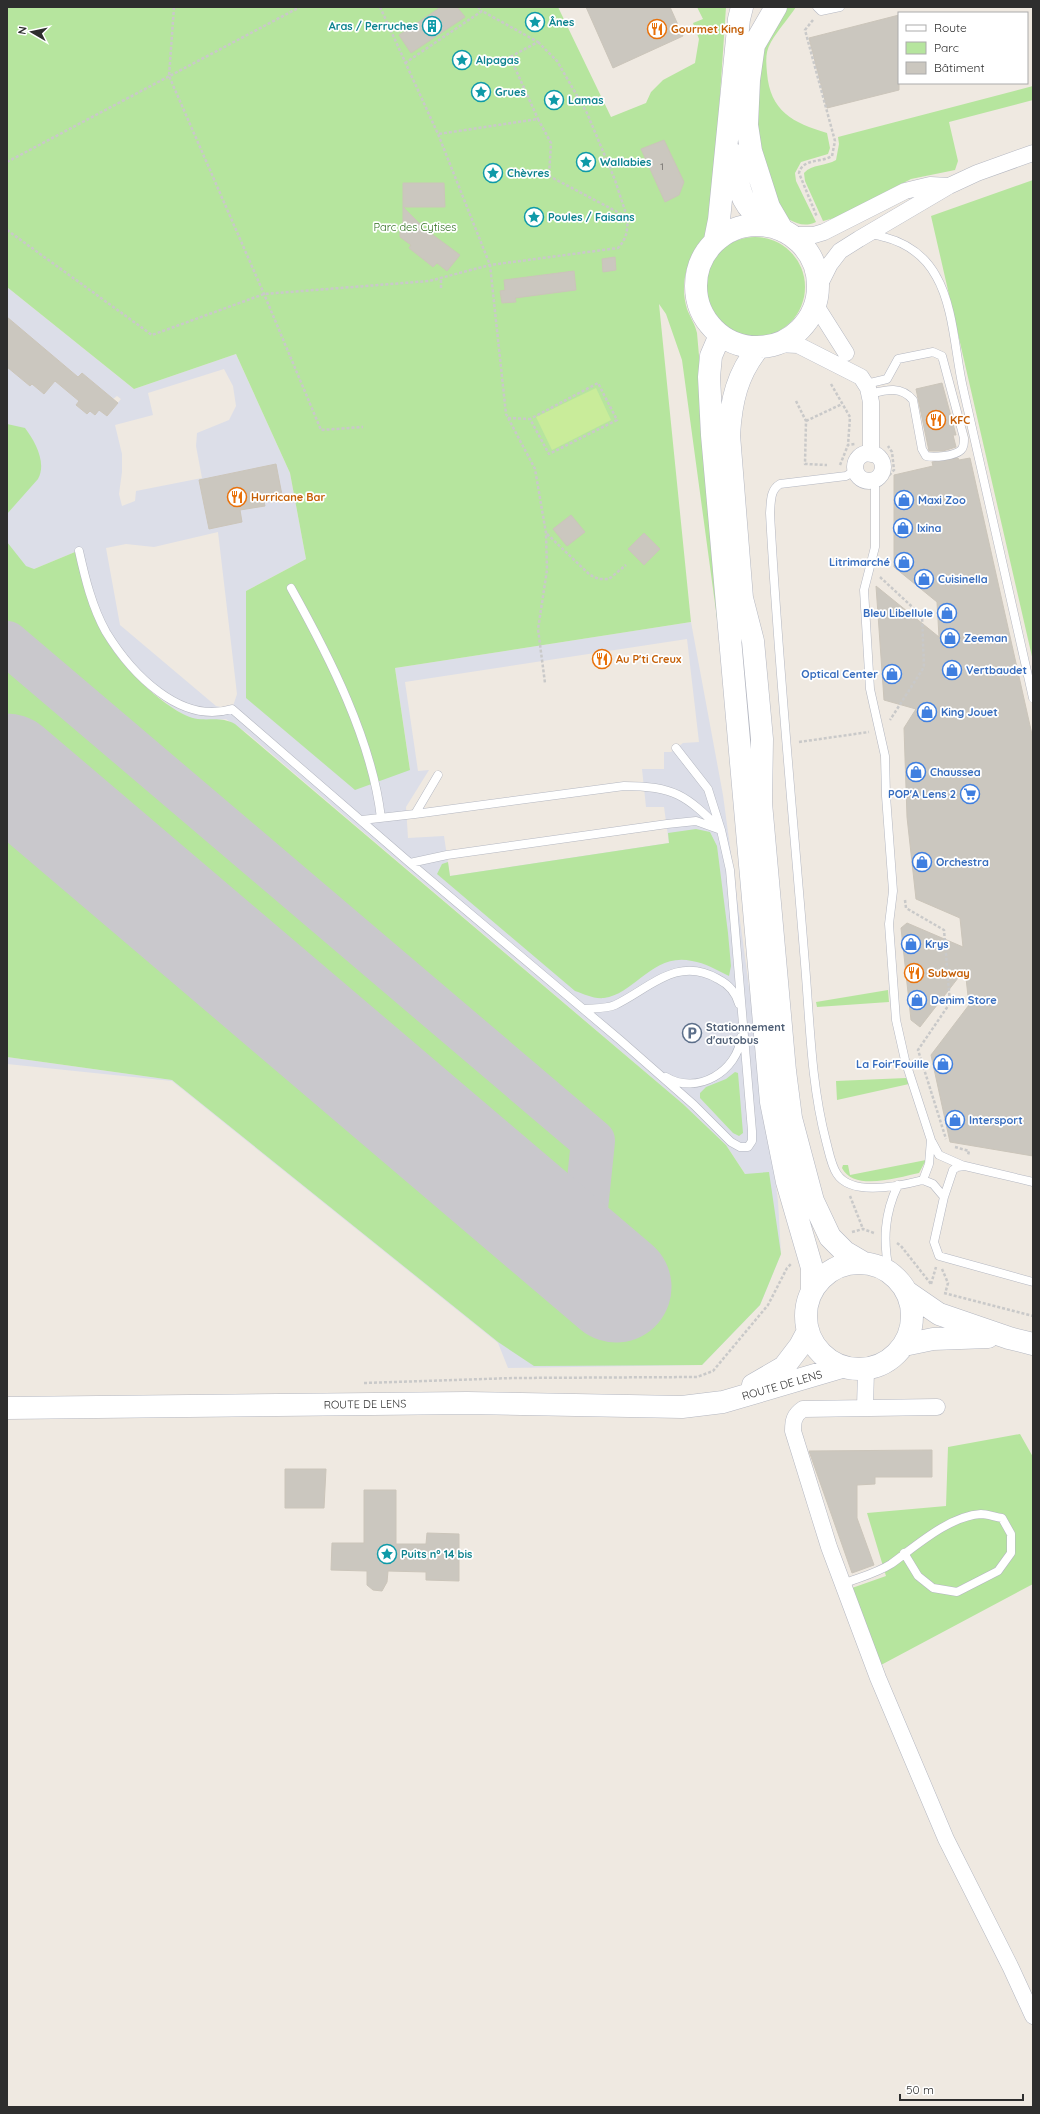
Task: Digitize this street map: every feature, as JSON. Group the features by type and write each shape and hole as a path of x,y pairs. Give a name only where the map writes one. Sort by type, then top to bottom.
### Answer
{"street":[{"path":"776,7 754,45 750,66 747,125 751,151 769,207 782,231"},
{"path":"715,240 720,220 739,11"},
{"path":"728,132 740,192 747,208 757,218 782,231 810,254 816,272 817,296 846,353"},
{"path":"720,335 711,356 709,377 711,413 752,869 771,1102 787,1182 812,1268 812,1290 806,1310 808,1331 815,1346 827,1359 842,1367 866,1370 881,1365 894,1357 904,1345 910,1333 913,1319 912,1305 907,1292 899,1280 889,1271 876,1265 862,1262 845,1252 830,1237 806,1194 791,1118 785,1071 761,803 762,739 753,641 742,598 729,435 730,408 739,380 750,358 767,346 789,338 800,329 809,318 830,264 840,251 949,186 977,173 1033,153"},
{"path":"871,454 871,402 865,385 798,345 767,346 733,343 720,335 708,324 700,309 695,291 697,272 703,255 715,240 731,230 751,224 782,231 814,235 824,232 905,191 930,185 949,186"},
{"path":"871,454 878,457 882,465 880,481 861,479 856,471 855,466 859,458 871,454"},
{"path":"812,1290 831,1270 848,1264 862,1262"},
{"path":"907,1292 938,1314 1008,1338 1033,1344"},
{"name":"ROUTE DE LENS","path":"723,1402 784,1368 800,1346 808,1331"},
{"path":"904,1345 934,1339 973,1336 1008,1338"},
{"name":"ROUTE DE LENS","path":"7,1408 467,1403 682,1407 723,1402 842,1367"},
{"path":"865,1408 866,1370"},
{"path":"938,1407 802,1409 796,1413 792,1421 793,1431 829,1547 878,1678 946,1839 1011,1968 1033,2016"}],"lane":[{"path":"819,9 840,7"},
{"path":"859,239 874,234 909,246 927,262 937,277 946,301 958,366 1033,698"},
{"path":"933,352 942,356 964,438 964,446 960,452 932,458 926,456 922,449 912,400 908,395 892,389 865,385 887,379 898,360 933,352"},
{"path":"729,435 724,466 725,500 741,683 776,1069 794,1172"},
{"path":"856,471 846,476 780,484 774,487 770,498 777,632 788,744 813,1065 823,1132 831,1161 837,1174 843,1181 854,1187 898,1185 923,1180 933,1184 944,1197"},
{"path":"880,481 875,547 864,590 870,689 885,756 886,796 893,891 889,924 896,1020 905,1060 931,1140 939,1155 965,1166 1033,1182"},
{"path":"79,551 85,577 106,631 123,655 142,676 181,706 204,713 220,713 232,709 410,863 584,1009 694,1105 731,1142 740,1147 748,1147 752,1141 752,1131 730,870 721,830 708,789 676,748"},
{"path":"291,588 321,641 345,697 378,792 381,818"},
{"path":"414,814 438,775"},
{"path":"362,820 624,786 654,786 680,795 699,808 721,830"},
{"path":"410,863 447,855 667,824 696,821 721,830"},
{"path":"730,870 752,869"},
{"path":"584,1009 613,1006 668,974 683,970 708,973 728,984 739,1002 742,1022 740,1044 734,1060 715,1077 690,1084 672,1080 651,1068"},
{"path":"923,1180 929,1164 931,1140"},
{"path":"965,1166 957,1167 953,1170 944,1197 934,1242 939,1256 1033,1282"},
{"path":"889,1271 884,1236 892,1198 898,1185"},
{"path":"843,1584 890,1564 904,1553 953,1522 981,1514 1002,1518 1011,1534 1012,1553 998,1571 957,1592 933,1588 918,1576 904,1553"}],"path":[{"path":"174,7 169,76 264,294 321,430 363,427"},
{"path":"7,162 300,7"},
{"path":"380,7 438,134 490,265 506,414 535,469 546,533 547,570 538,629 545,683"},
{"path":"7,230 152,335 264,294 429,281 490,265 618,248 625,241 628,228 627,217 615,180 587,113 557,61 538,42 482,11 478,7"},
{"path":"819,9 805,30 835,141 835,150 832,156 828,159 805,163 801,168 800,173 801,180 824,232"},
{"path":"405,63 482,11"},
{"path":"538,42 510,57 550,143 549,176 627,217"},
{"path":"438,134 538,118"},
{"path":"441,278 441,288"},
{"path":"508,418 530,419 598,383 617,420 549,454 530,419"},
{"path":"831,384 850,417 848,445"},
{"path":"796,401 806,421 805,464 834,465"},
{"path":"806,421 842,404"},
{"path":"880,481 894,470 892,452 888,446"},
{"path":"546,533 590,575 599,579 609,579 626,565"},
{"path":"788,744 891,729 889,719 924,667 922,616 880,577 880,570"},
{"path":"905,895 906,908 944,930 950,1003 918,1050 946,1140"},
{"path":"950,1146 969,1151 965,1166"},
{"path":"843,1181 863,1229"},
{"path":"830,1237 863,1229 884,1236 901,1246 929,1282 937,1288"},
{"path":"361,1383 513,1378 697,1377 713,1371 768,1305 787,1268 807,1249"},
{"path":"938,1314 948,1284 941,1266 943,1257"},
{"path":"944,1293 1033,1316"}],"shaded area":[{"path":"7,287 134,389 236,354 290,473 306,559 246,591 410,769 395,668 691,622 723,795 778,1201 781,1254 760,1305 702,1365 508,1368 498,1343 172,1081 7,1064 7,1057 172,1080 498,1342 745,1174 726,1145 683,1104 247,733 226,719 208,721 191,719 171,707 148,688 119,658 101,630 75,552 34,569 7,672 7,367 30,386 32,384 44,394 55,381 79,401 76,405 87,414 90,411 99,410 107,416 121,399 117,396 113,399 82,373 78,377 7,317","holes":["224,369 233,386 236,406 229,420 197,433 196,446 202,478 136,491 135,501 122,506 119,494 122,472 122,454 115,425 153,415 148,393","218,532 237,694 232,709 216,706 120,625 106,548 126,544 154,547","687,639 699,742 683,743 671,752 664,752 664,769 642,769 646,807 664,807 669,843 450,876 444,836 408,838 406,807 429,770 418,771 405,682"]}],"green space":[{"name":"Parc des Cytises","path":"7,7 558,7 611,117 646,103 651,92 663,80 695,63 699,39 693,23 703,19 697,7 726,7 711,229 697,247 692,257 685,277 684,287 687,309 697,333 725,649 721,648 682,360 666,314 659,304 691,622 395,668 410,770 355,790 246,698 246,591 306,559 290,473 236,354 134,389 7,287"},
{"path":"782,7 796,7 769,46 766,57 766,65 769,86 778,106 785,114 804,125 827,133 830,148 828,154 801,162 795,173 796,181 816,222 805,225 788,219 785,222 753,143 757,46"},
{"path":"1033,86 1033,100 949,122 958,161 955,170 911,179 838,217 823,221 805,181 804,173 811,168 836,160 839,144 838,137"},
{"path":"1033,180 1033,661 931,216"},
{"path":"755,237 774,241 791,251 801,268 805,287 801,306 791,323 774,333 755,337 736,333 719,323 709,306 705,287 709,268 719,251 736,241"},
{"path":"596,388 611,420 552,450 536,417"},
{"path":"7,424 25,428 33,439 39,452 41,466 38,479 7,514"},
{"path":"7,542 26,566 34,569 75,552 93,611 107,642 125,666 148,689 172,707 190,717 197,719 222,720 235,724 683,1104 726,1145 745,1174 769,1172 781,1254 760,1305 702,1365 534,1366 498,1342 172,1080 7,1057"},
{"path":"696,829 710,832 717,846 728,933 731,966 729,976 702,963 678,960 666,962 615,995 604,998 592,997 575,991 437,874 442,864 448,862 450,876 669,843 668,833"},
{"path":"888,990 889,1002 817,1007 816,1002"},
{"path":"735,1072 738,1073 743,1133 739,1136 733,1133 700,1098 700,1093 706,1087 726,1079"},
{"path":"906,1078 909,1084 837,1100 836,1081"},
{"path":"926,1160 919,1173 889,1180 866,1181 856,1179 848,1175 842,1168 843,1165 848,1165 850,1175"},
{"path":"1020,1434 1033,1457 1033,1584 881,1665 852,1588 886,1576 867,1513 946,1506 948,1447"}],"building":[{"name":"Aras / Perruches","path":"441,7 457,7 465,17 411,53 399,35"},
{"path":"586,7 670,7 683,36 613,68"},
{"path":"898,15 899,90 827,108 809,38"},
{"path":"664,140 684,182 679,195 665,202 641,149"},
{"path":"403,183 444,183 445,207 403,207"},
{"path":"403,207 425,229 460,255 447,271 437,263 433,267 409,248 411,245 400,237 400,225 403,225"},
{"path":"615,257 616,270 603,272 602,259"},
{"path":"574,271 576,290 515,298 516,302 502,303 500,291 505,290 504,280"},
{"path":"7,317 78,377 82,373 118,403 107,416 99,410 95,415 90,411 87,414 76,405 79,401 55,381 44,394 32,384 30,386 7,367"},
{"name":"KFC","path":"942,383 956,435 953,435 956,447 943,451 929,451 916,389"},
{"name":"POP'A Lens 2","path":"958,458 959,460 970,458 1033,739 1033,1156 950,1142 931,1055 969,1005 965,969 920,1027 911,1020 901,928 907,923 963,947 960,918 916,899 907,817 904,728 916,709 884,700 876,586 939,637 937,602 894,567 894,475 933,466 932,462"},
{"name":"Hurricane Bar","path":"276,464 282,495 263,498 265,506 240,510 242,522 209,529 199,480"},
{"path":"571,515 585,532 567,546 553,529"},
{"path":"644,533 660,549 644,565 628,549"},
{"path":"932,1450 932,1477 875,1477 875,1484 857,1485 857,1518 874,1565 852,1573 809,1451"},
{"path":"285,1469 326,1469 324,1508 285,1508"},
{"path":"364,1490 396,1490 396,1544 426,1544 427,1533 459,1534 459,1581 426,1580 426,1572 388,1571 387,1582 382,1591 373,1590 367,1585 367,1571 331,1570 332,1543 364,1543"}],"taxiway":[{"path":"7,643 593,1141 581,1257"}],"runway":[{"path":"7,769 616,1287"}],"place":[{"name":"Ânes","path":"535,22"},
{"name":"Aras / Perruches","path":"432,26"},
{"name":"Gourmet King","path":"657,29"},
{"name":"Alpagas","path":"462,60"},
{"name":"Grues","path":"481,92"},
{"name":"Lamas","path":"554,100"},
{"name":"Wallabies","path":"586,162"},
{"name":"Chèvres","path":"493,173"},
{"name":"Poules / Faisans","path":"534,217"},
{"name":"KFC","path":"936,420"},
{"name":"Hurricane Bar","path":"237,497"},
{"name":"Maxi Zoo","path":"904,500"},
{"name":"Ixina","path":"903,528"},
{"name":"Litrimarché","path":"904,562"},
{"name":"Cuisinella","path":"924,579"},
{"name":"Bleu Libellule","path":"947,613"},
{"name":"Zeeman","path":"950,638"},
{"name":"Au P'ti Creux","path":"602,659"},
{"name":"Vertbaudet","path":"952,670"},
{"name":"Optical Center","path":"892,674"},
{"name":"King Jouet","path":"927,712"},
{"name":"Chaussea","path":"916,772"},
{"name":"POP'A Lens 2","path":"970,794"},
{"name":"Orchestra","path":"922,862"},
{"name":"Krys","path":"911,944"},
{"name":"Subway","path":"914,973"},
{"name":"Denim Store","path":"917,1000"},
{"name":"Stationnement d'autobus","path":"692,1033"},
{"name":"La Foir'Fouille","path":"943,1064"},
{"name":"Intersport","path":"955,1120"},
{"name":"Puits n° 14 bis","path":"387,1554"}]}
